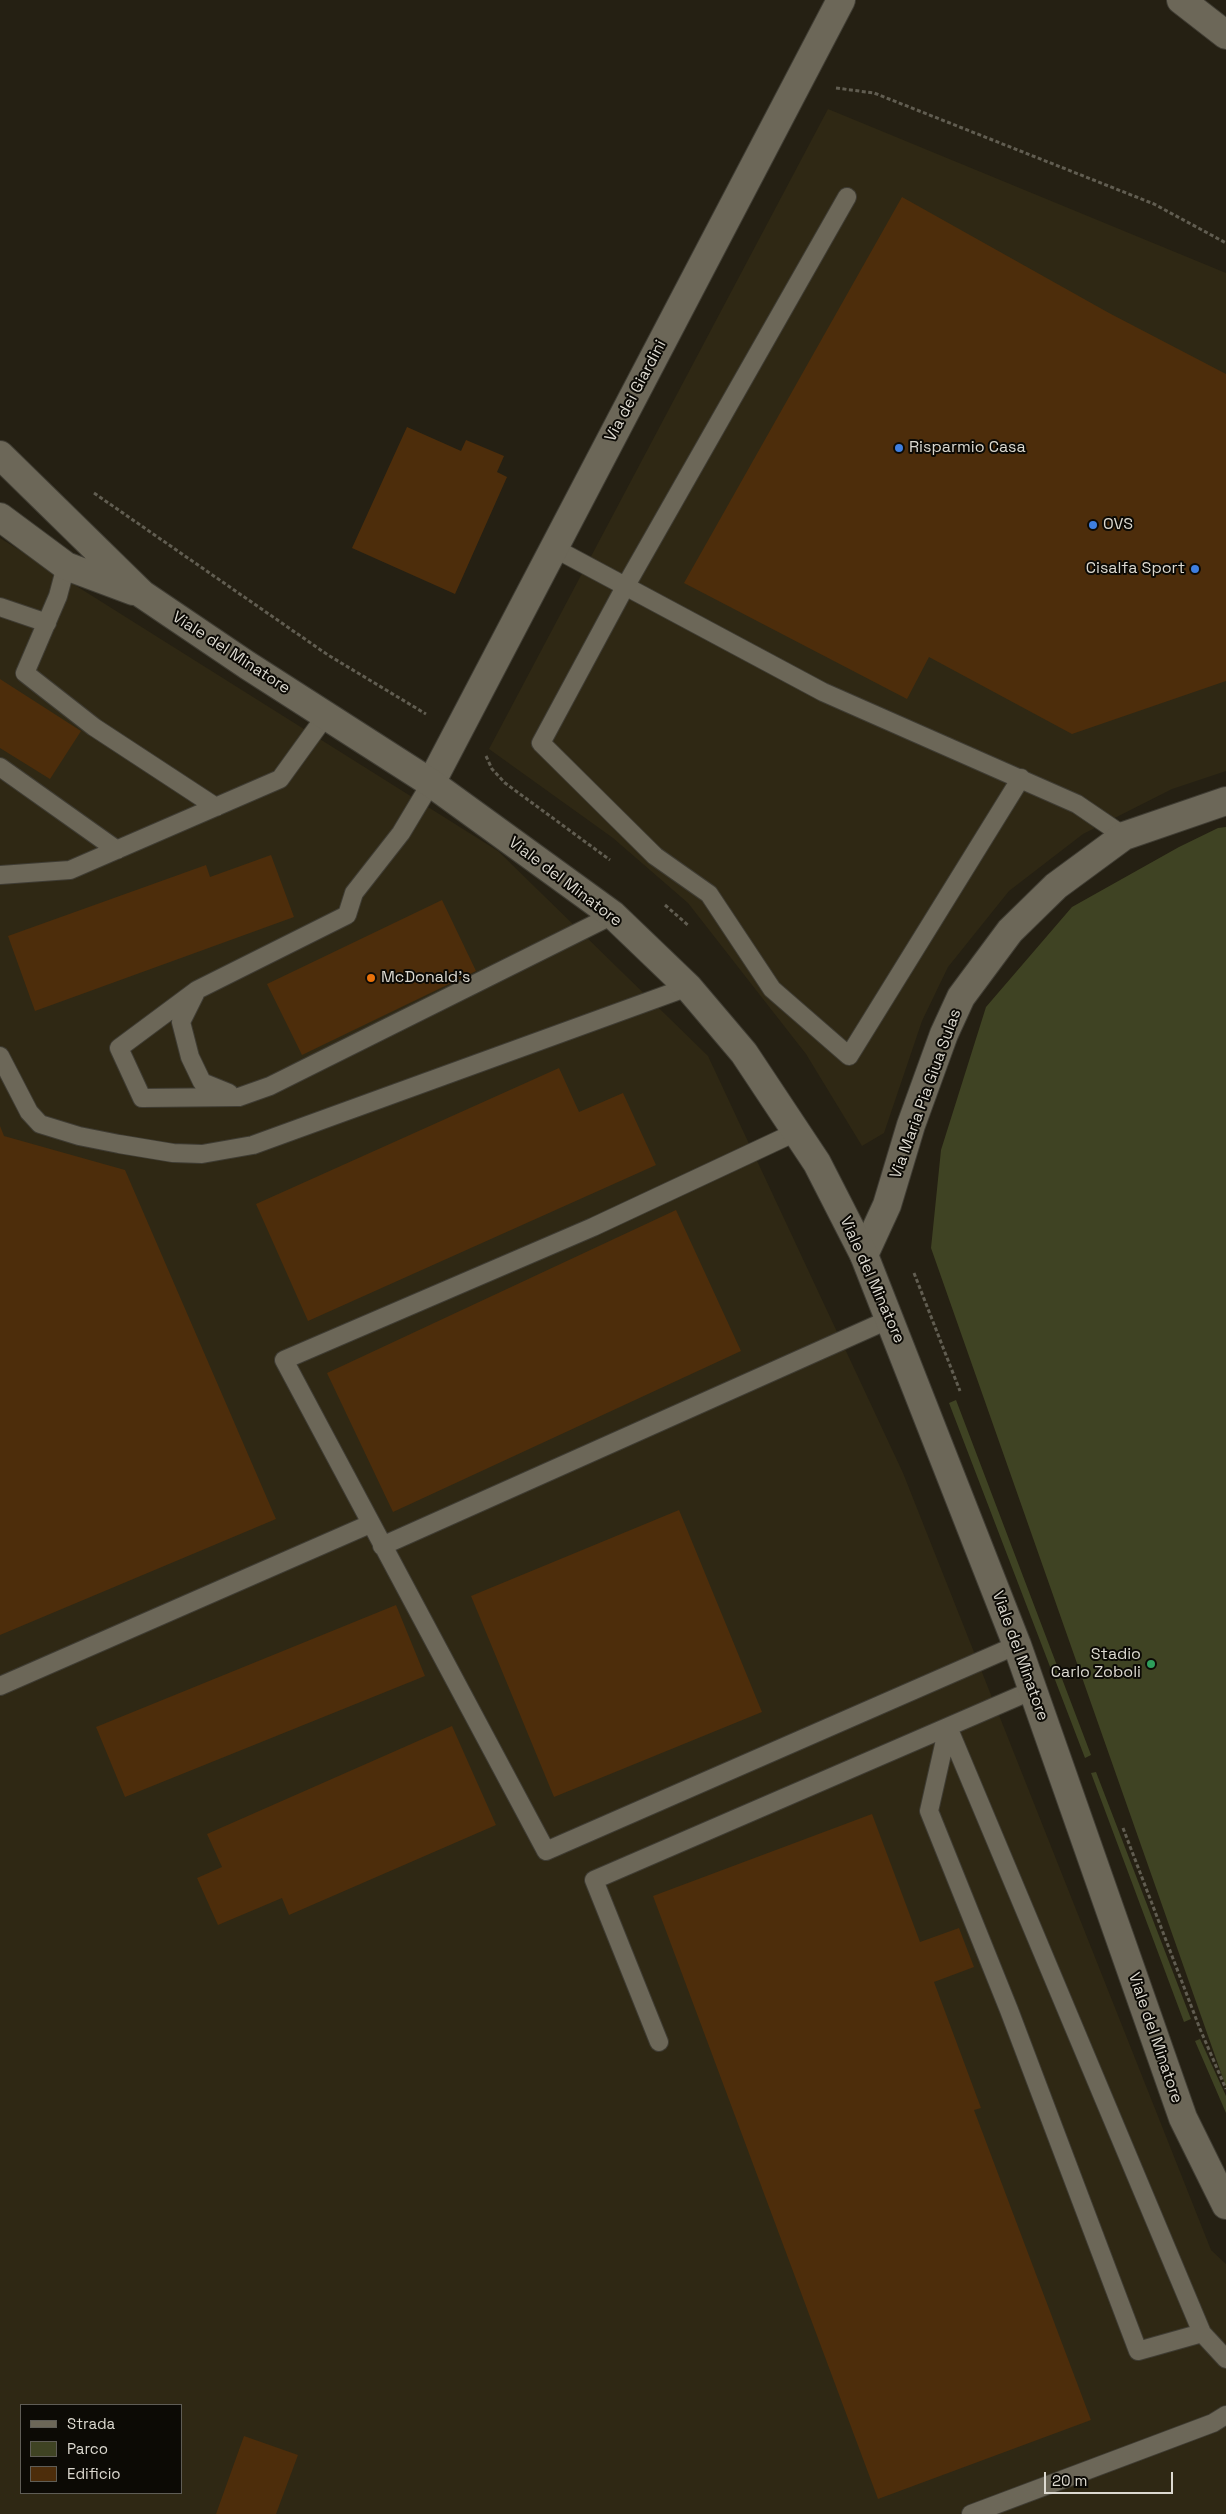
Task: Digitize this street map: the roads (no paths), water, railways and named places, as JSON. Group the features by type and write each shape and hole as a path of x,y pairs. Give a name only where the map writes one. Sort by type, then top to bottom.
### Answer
{"main road":[{"name":"Via dei Giardini","path":"431,783 841,0"},
{"path":"1181,0 1226,34"},
{"name":"Viale del Minatore","path":"0,455 142,594 247,665 431,783 613,915 688,987 744,1053 817,1163 864,1255 1017,1646 1183,2118 1226,2205"},
{"name":"Viale del Minatore","path":"0,517 66,566 142,594"},
{"name":"Via Maria Pia Giua Sulas","path":"864,1255 887,1205 918,1107 944,1034 961,997 1010,931 1056,886 1124,836 1226,801"}],"lane":[{"path":"847,197 625,587 541,743 655,856 709,894 772,989 850,1056 1021,778"},
{"path":"554,548 823,692 912,733 1021,778 1077,804 1124,836"},
{"path":"66,566 58,596 26,673 94,727 216,807"},
{"path":"0,607 47,623"},
{"path":"0,875 70,870 280,779 326,714"},
{"path":"0,767 117,850"},
{"path":"431,783 401,833 354,893 347,915 197,990 119,1048 142,1098 239,1097 270,1086 613,915"},
{"path":"0,1056 29,1112 40,1124 79,1136 119,1144 173,1153 202,1154 253,1145 688,987"},
{"path":"197,990 181,1022 190,1057 202,1082 239,1097"},
{"path":"796,1132 593,1227 284,1360 546,1851 1017,1646"},
{"path":"382,1546 890,1318"},
{"path":"0,1686 370,1524"},
{"path":"659,2042 594,1880 1033,1690"},
{"path":"948,1727 1202,2333 1226,2359"},
{"path":"948,1727 929,1811 1009,2010 1138,2351 1202,2333"},
{"path":"971,2514 1213,2423 1226,2415"}],"place":[{"name":"Risparmio Casa","path":"899,448"},
{"name":"OVS","path":"1093,525"},
{"name":"Cisalfa Sport","path":"1195,569"},
{"name":"McDonald's","path":"371,978"},
{"name":"Stadio Carlo Zoboli","path":"1151,1664"}]}
